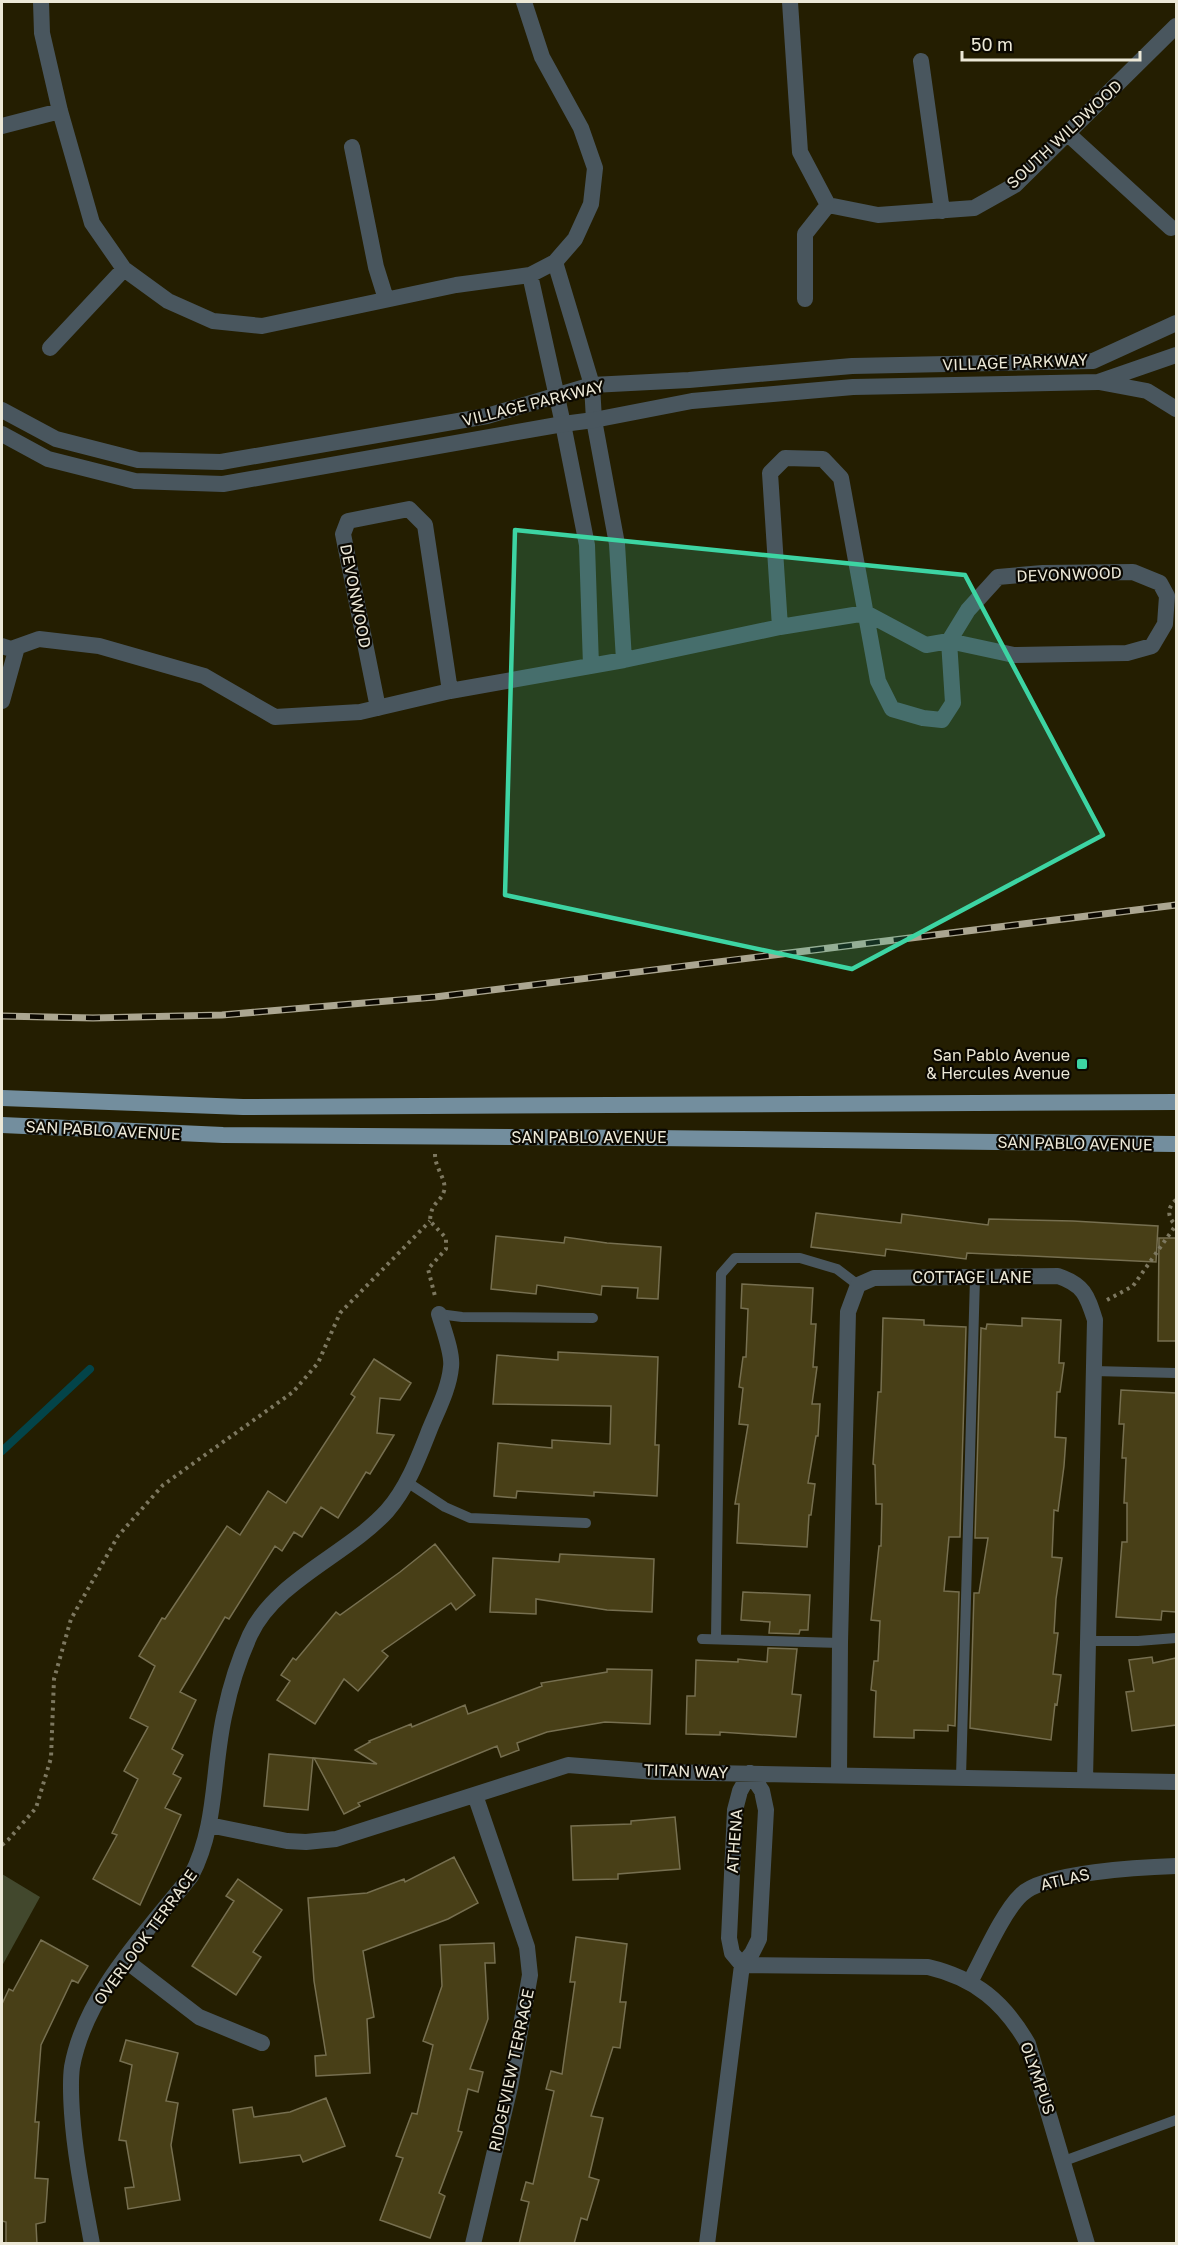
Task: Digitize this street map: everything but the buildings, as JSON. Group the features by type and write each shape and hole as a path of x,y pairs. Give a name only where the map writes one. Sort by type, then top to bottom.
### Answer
{"main road":[{"name":"SAN PABLO AVENUE","path":"2,1098 243,1107 1176,1102"},
{"name":"SAN PABLO AVENUE","path":"2,1125 223,1135 1176,1144"}],"street":[{"path":"41,2 42,33 60,111 92,223 124,269 168,301 213,321 261,326 456,285 530,276 555,262 575,239 591,204 595,168 581,128 542,57 524,2"},
{"path":"790,2 800,152 828,205 805,234 805,299"},
{"name":"SOUTH WILDWOOD","path":"828,205 879,215 974,208 1015,185 1176,26"},
{"path":"921,62 942,211"},
{"path":"2,126 60,111"},
{"path":"1066,133 1171,228"},
{"path":"352,147 376,267 386,299"},
{"path":"555,262 592,385 594,420 617,544 624,660"},
{"path":"50,348 124,269"},
{"path":"530,276 587,545 591,666"},
{"name":"VILLAGE PARKWAY","path":"2,410 56,439 138,460 221,462 487,416 592,385 689,380 852,366 1093,361 1176,327"},
{"name":"VILLAGE PARKWAY","path":"2,434 48,459 135,481 223,484 692,401 853,387 1098,382 1176,354"},
{"path":"1098,382 1147,391 1176,410"},
{"path":"780,627 770,473 785,458 824,459 841,478 878,681 892,709 923,718 942,720 952,703 949,641"},
{"name":"DEVONWOOD","path":"378,708 343,534 348,521 409,509 425,525 450,691"},
{"name":"DEVONWOOD","path":"866,614 926,645 949,641 1014,655 1127,653 1152,646 1165,624 1167,596 1160,583 1133,572 1043,573 998,578 968,610 949,641"},
{"path":"2,701 9,646 39,639 99,646 204,676 274,717 360,712 450,691 624,660 780,627 866,614"},
{"name":"COTTAGE LANE","path":"858,1285 874,1278 1058,1276 1075,1282 1087,1296 1095,1320 1085,1780"},
{"path":"839,1775 848,1312 858,1285"},
{"name":"OVERLOOK TERRACE","path":"92,2244 74,2147 72,2068 80,2036 96,2001 191,1876 201,1857 209,1825 224,1713 250,1634 274,1600 386,1512 416,1465 446,1390 452,1365 439,1314"},
{"name":"TITAN WAY","path":"209,1825 287,1841 336,1839 568,1765 656,1772 1176,1782"},
{"name":"ATHENA","path":"707,2244 742,1965 752,1953 759,1939 766,1810 762,1791 750,1773 740,1791 735,1810 729,1938 732,1953 742,1965"},
{"name":"RIDGEVIEW TERRACE","path":"473,2244 510,2087 530,1976 527,1947 475,1795"},
{"name":"ATLAS","path":"970,1982 1015,1901 1028,1889 1045,1883 1108,1870 1176,1866"},
{"path":"125,1960 199,2017 262,2043"},
{"name":"OLYMPUS","path":"742,1965 913,1965 942,1970 970,1982 1002,2006 1028,2044 1087,2244"}],"lane":[{"path":"716,1639 721,1274 735,1258 800,1258 837,1269 858,1285"},
{"path":"961,1777 975,1277"},
{"path":"439,1314 462,1317 593,1318"},
{"path":"1093,1371 1176,1373"},
{"path":"407,1482 445,1507 470,1518 586,1523"},
{"path":"1087,1641 1176,1638"},
{"path":"702,1639 840,1643"},
{"path":"1064,2161 1176,2120"}],"path":[{"path":"2,1845 36,1808 51,1758 54,1679 71,1619 118,1536 163,1485 293,1392 318,1363 340,1313 430,1221 431,1209 443,1193 444,1182 435,1164 435,1136"},
{"path":"1091,1308 1133,1286 1176,1225 1172,1222 1169,1212 1170,1206 1176,1200"},
{"path":"430,1221 446,1238 446,1249 428,1269 439,1314"}],"highlighted area":[{"path":"515,530 965,575 1103,835 852,969 505,895"}],"green space":[{"path":"2,1874 40,1897 2,1966"}],"waterway":[{"path":"2,1451 90,1369"}],"railway":[{"path":"2,1016 93,1018 222,1015 435,997 1176,905"}],"place":[{"name":"San Pablo Avenue & Hercules Avenue","path":"1082,1064"}]}
